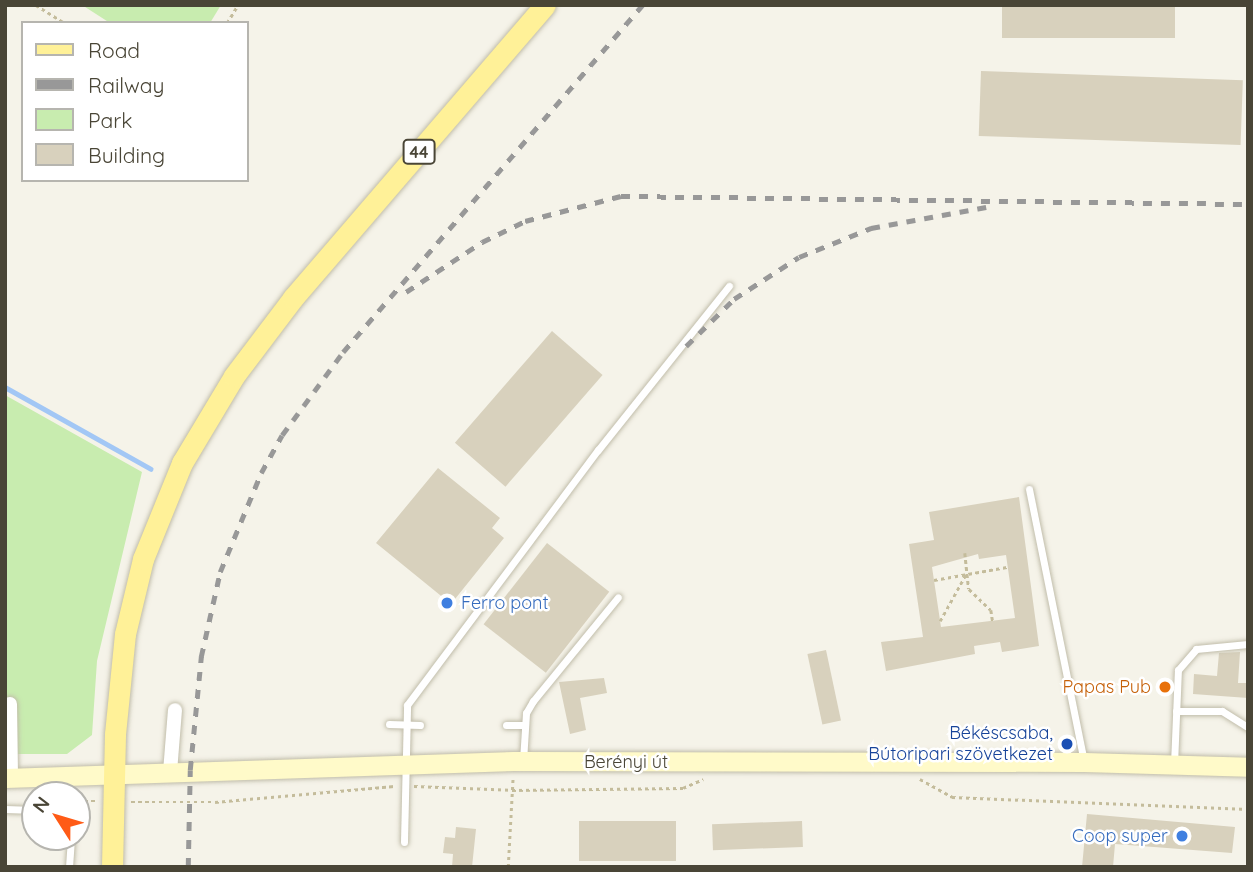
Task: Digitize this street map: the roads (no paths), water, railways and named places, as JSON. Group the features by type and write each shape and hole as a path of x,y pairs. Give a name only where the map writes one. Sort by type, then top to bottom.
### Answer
{"main road":[{"name":"44","path":"112,867 119,679 133,596 170,489 196,437 234,376 293,298 545,5"}],"street":[{"path":"8,777 10,704"},
{"path":"170,772 175,710"},
{"name":"Berényi út","path":"8,777 170,772 405,776 519,762 1084,762 1248,768"}],"lane":[{"path":"404,842 407,705 598,450 729,286"},
{"path":"1029,489 1084,762"},
{"path":"519,762 525,725 533,701 618,597"},
{"path":"1174,766 1178,670 1196,649 1248,644"},
{"path":"1176,711 1222,711 1248,727"},
{"path":"389,724 420,724"},
{"path":"506,725 525,725"}],"waterway":[{"path":"5,387 151,469"}],"railway":[{"path":"188,867 190,770 201,657 220,572 261,473 282,435 343,352 642,5"},
{"path":"406,292 482,242 525,221 621,196 1248,204"},
{"path":"686,346 734,299 799,257 871,228 986,207"}],"place":[{"name":"Ferro pont","path":"447,603"},
{"name":"Papas Pub","path":"1165,687"},
{"name":"Békéscsaba, Bútoripari szövetkezet","path":"1067,744"},
{"name":"Coop super","path":"1182,836"}]}
